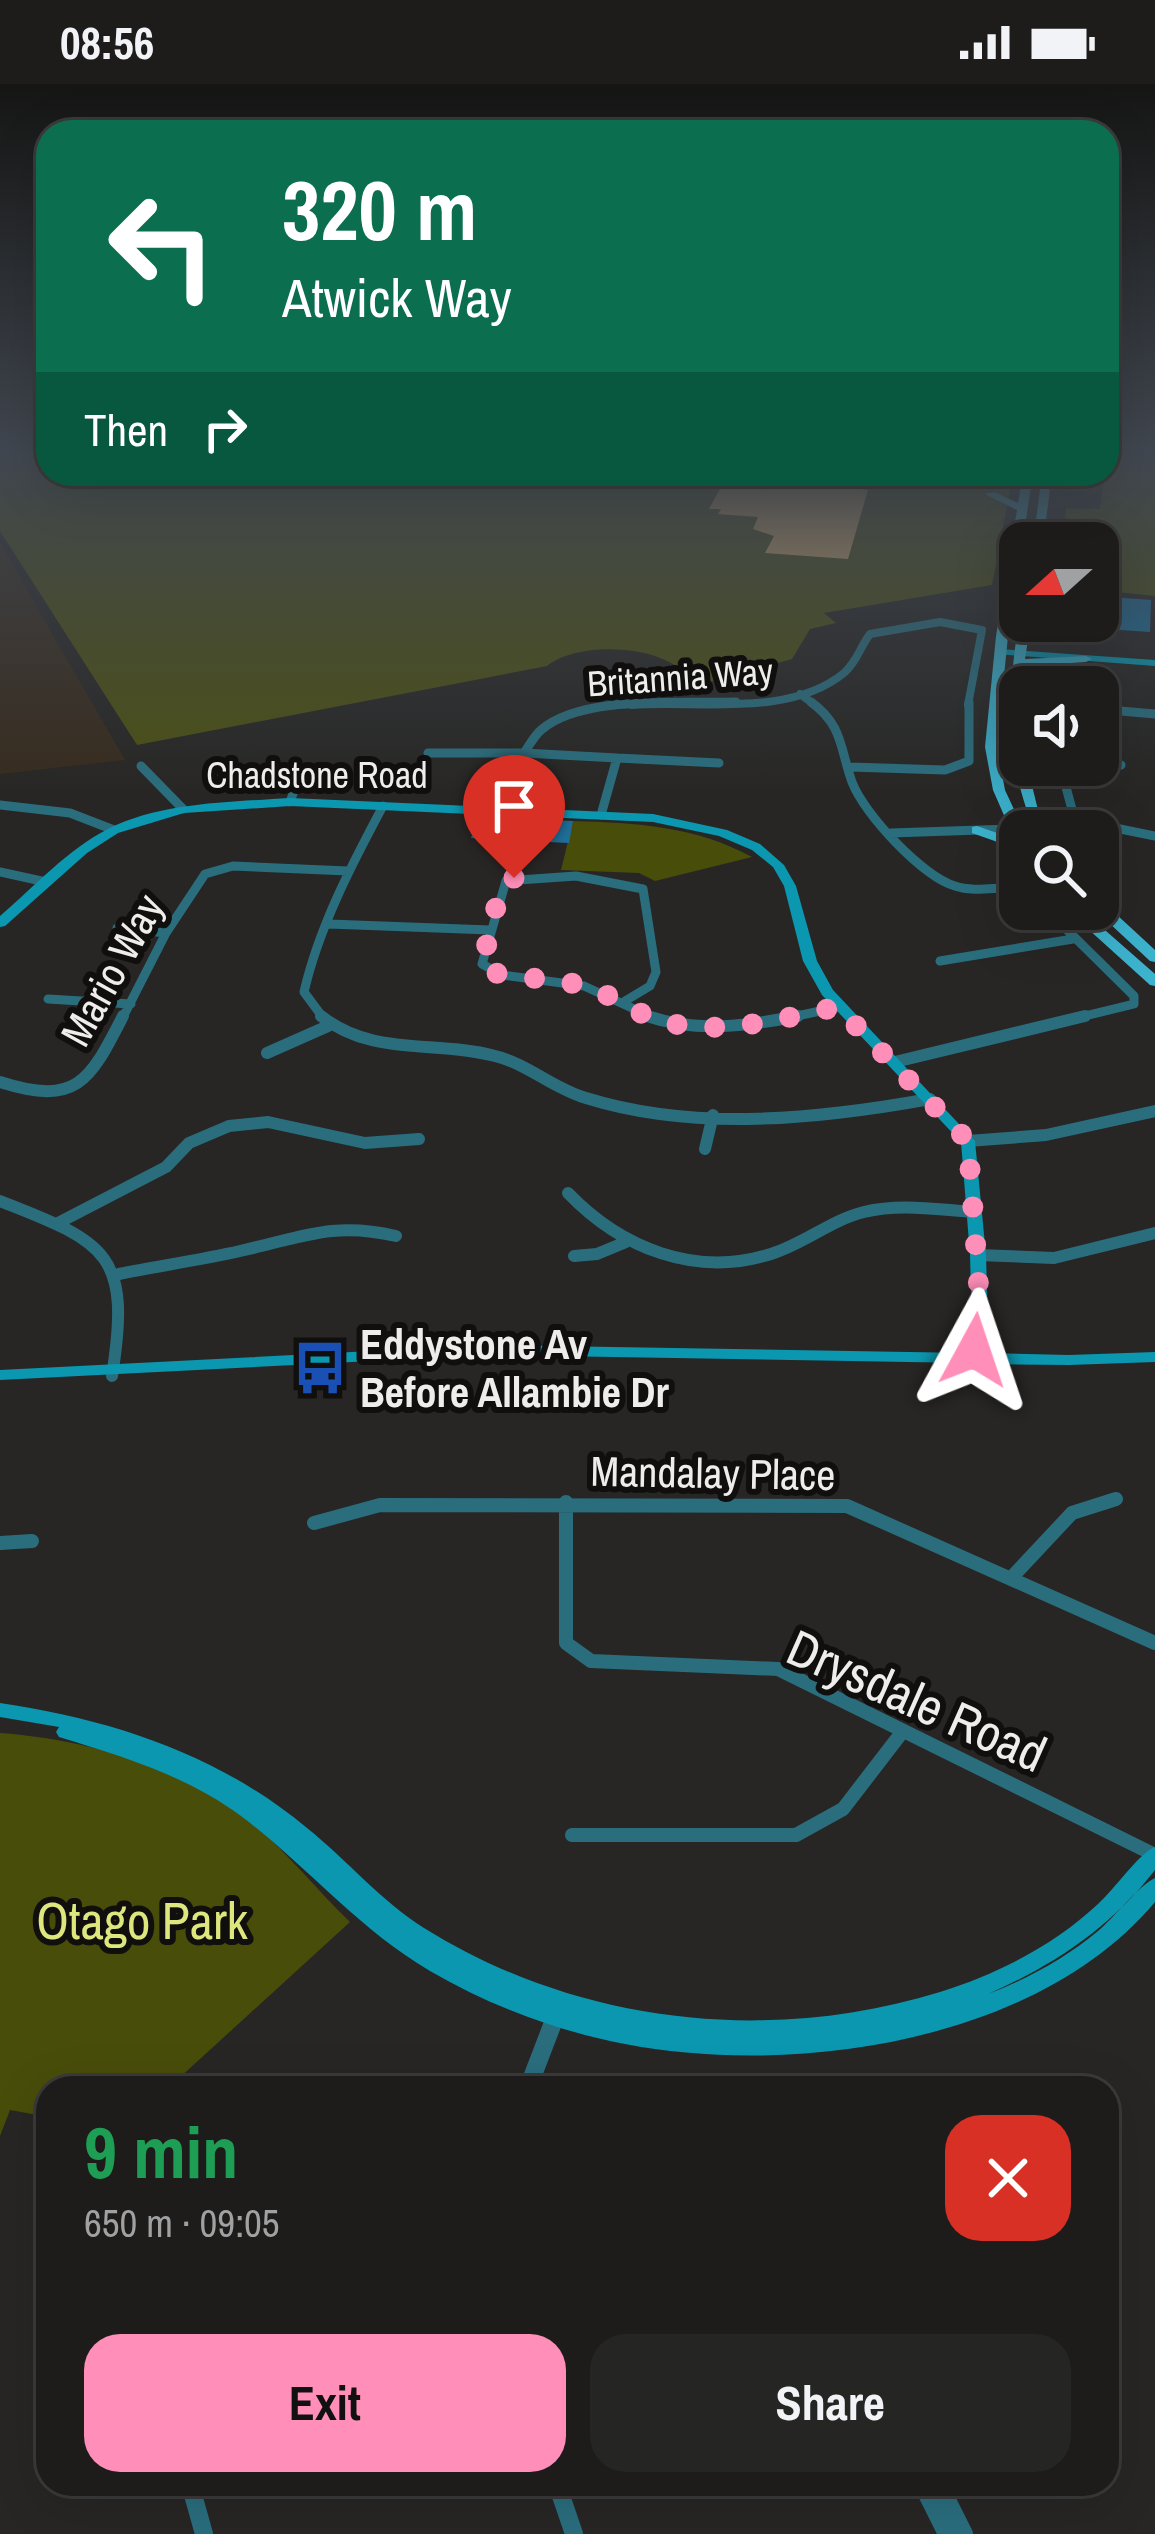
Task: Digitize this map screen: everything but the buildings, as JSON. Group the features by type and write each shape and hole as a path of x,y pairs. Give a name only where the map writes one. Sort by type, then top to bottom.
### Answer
{"main road":[{"path":"1008,810 991,748 1013,568"},
{"path":"1022,642 1016,751 1032,810"},
{"path":"1037,642 1060,652"},
{"path":"1020,655 1086,658"},
{"path":"977,830 999,838"},
{"path":"1119,925 1155,958"},
{"path":"1097,930 1155,982"}],"street":[{"name":"Britannia Way","path":"601,815 617,758 524,753 530,736 551,720 611,705 719,706 800,694 842,674 855,662 870,634 928,623 982,630 968,705 969,761 945,770 850,767"},
{"path":"1000,650 1155,662"},
{"path":"1086,658 1155,662"},
{"path":"611,705 615,677"},
{"path":"800,694 840,726 864,806 891,833 950,885 999,887"},
{"path":"1119,711 1155,714"},
{"path":"428,753 524,753"},
{"path":"617,758 719,763"},
{"path":"141,766 183,809"},
{"path":"289,768 299,777 290,802"},
{"path":"1066,786 1073,813 1086,822 1155,836"},
{"name":"Chadstone Road","path":"0,923 114,830 183,809 290,802 601,815 706,827 768,856 786,875 810,961 838,1007 968,1141"},
{"path":"0,805 70,813 114,830"},
{"path":"382,806 348,871 304,992 328,1026 388,1046 490,1054 515,1061 582,1098 608,1104 713,1115 852,1114 930,1099"},
{"path":"891,833 999,831"},
{"name":"Mario Way","path":"0,1082 40,1095 82,1085 105,1059 166,933 212,870 232,866 348,871"},
{"path":"0,872 46,882"},
{"path":"625,1001 650,986 656,972 644,894 637,884 514,878 501,887 482,964 491,972 584,986 665,1022 729,1027 838,1007"},
{"path":"329,924 490,930"},
{"path":"117,928 166,933"},
{"path":"895,1062 1134,1004 1134,996 1065,930"},
{"path":"940,961 1073,939"},
{"path":"48,999 131,1004"},
{"path":"267,1053 328,1026"},
{"path":"983,1363 968,1141 1046,1135 1155,1111"},
{"path":"705,1148 713,1115"},
{"path":"58,1223 166,1167 189,1143 229,1126 286,1124 364,1143 419,1139"},
{"path":"568,1193 582,1210 626,1242 693,1261 768,1255 844,1218 877,1209 976,1212"},
{"path":"0,1201 58,1223 106,1255 118,1274 121,1307 113,1372"},
{"path":"118,1274 245,1250 321,1226 364,1227 396,1237"},
{"path":"978,1255 1054,1258 1155,1233"},
{"path":"574,1256 597,1254 626,1242"},
{"path":"983,1363 1155,1357"},
{"path":"0,1378 489,1358 1155,1366"},
{"path":"1013,1576 1072,1513 1116,1499"},
{"name":"Drysdale Road","path":"566,1502 566,1643 591,1661 778,1669 1155,1855"},
{"name":"Mandalay Place","path":"314,1523 380,1505 847,1506 1155,1643"},
{"path":"0,1543 32,1541"},
{"path":"0,1710 103,1728 208,1770 280,1817 412,1932 558,2011 733,2032 813,2028 901,2013 990,1985 1066,1946 1129,1892 1155,1855"},
{"path":"0,1722 112,1744 210,1786 247,1809 377,1924 451,1973 558,2011 711,2047 785,2048 916,2026 993,2002 1048,1975 1109,1933 1155,1887"},
{"path":"572,1834 796,1835 843,1809 903,1731"},
{"path":"533,2076 558,2011"},
{"path":"193,2496 204,2534"},
{"path":"561,2496 574,2534"},
{"path":"928,2496 947,2534"},
{"path":"945,2496 964,2534"}],"shaded area":[{"path":"0,568 15,568 125,760 0,774"}],"green space":[{"path":"24,568 995,568 992,585 824,613 836,623 810,629 792,659 715,681 692,683 665,660 623,650 580,652 547,666 137,745"},
{"path":"1119,568 1155,568 1155,596 1119,592"},
{"path":"573,821 687,833 752,857 655,881 639,873 561,870"},
{"name":"Otago Park","path":"0,1733 92,1747 185,1779 237,1810 267,1836 350,1922 181,2076 36,2076 36,2115 10,2110 0,2136"}],"water":[{"path":"1119,598 1151,600 1150,632 1119,630"},
{"path":"478,816 573,821 569,843 471,838"}],"place":[{"name":"Eddystone Av Before Allambie Dr","path":"320,1368"}],"route":[{"path":"514,878 501,887 490,930 482,964 491,972 584,986 665,1022 748,1026 838,1007 895,1062 968,1141 979,1291 980,1328 974,1350"}]}
